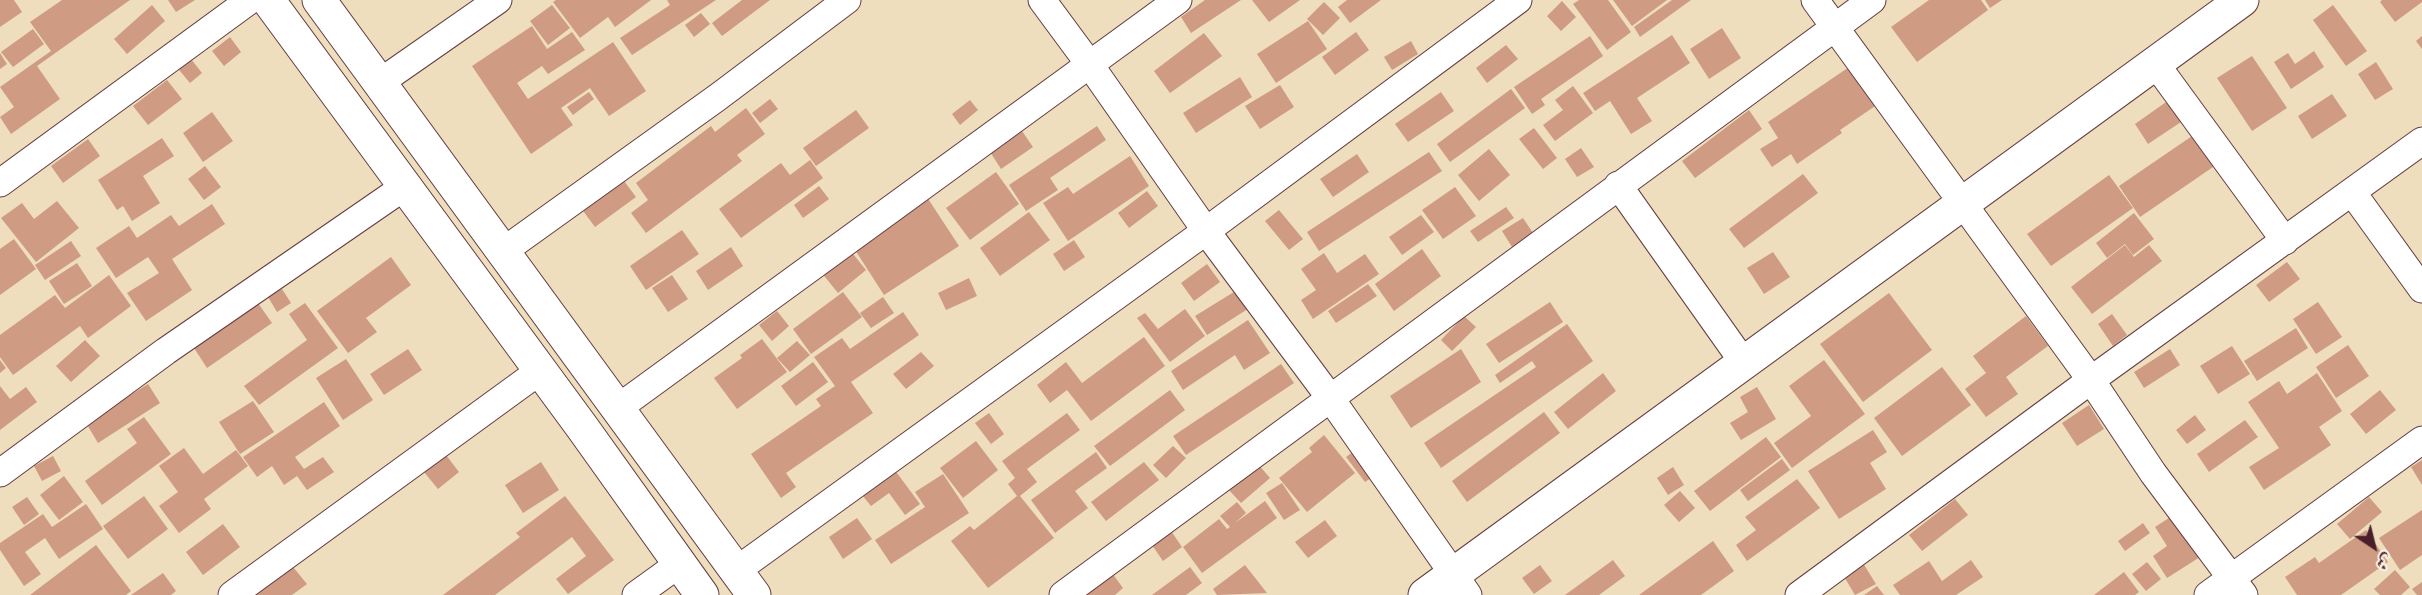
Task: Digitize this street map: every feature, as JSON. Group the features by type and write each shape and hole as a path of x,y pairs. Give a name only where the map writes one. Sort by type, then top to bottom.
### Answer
{"main road":[{"path":"268,0 541,370 702,595"},
{"path":"319,0 745,582"},
{"path":"1425,595 1460,585 1744,363 2242,0"}],"street":[{"path":"0,183 250,0"},
{"path":"379,83 498,0"},
{"path":"502,252 718,97 847,0"},
{"path":"1042,0 1206,231 1331,399 1460,585"},
{"path":"618,408 1178,0"},
{"path":"745,582 1206,231 1518,0"},
{"path":"1815,0 2091,380 2153,473 2238,586"},
{"path":"1063,595 1872,0"},
{"path":"2155,63 2285,241"},
{"path":"1799,595 2422,141"},
{"path":"1618,185 1744,363"},
{"path":"0,473 166,351 404,187"},
{"path":"2352,192 2422,288"},
{"path":"232,595 541,370"},
{"path":"2208,595 2238,586 2422,440"},
{"path":"636,595 679,564"}],"building":[{"path":"0,0 14,0 22,12 0,27"},
{"path":"62,0 130,0 37,66 60,99 11,134 0,117 14,107 0,87 51,51 30,22"},
{"path":"168,0 195,0 176,12"},
{"path":"556,0 651,0 615,27 608,17 580,38 553,2"},
{"path":"667,0 716,0 632,55 620,38 670,5"},
{"path":"742,0 770,0 722,36 712,23"},
{"path":"1205,0 1241,0 1191,33 1181,17"},
{"path":"1252,0 1300,0 1269,22"},
{"path":"1347,0 1381,0 1350,23 1338,7"},
{"path":"1579,0 1608,0 1631,32 1607,50 1573,4"},
{"path":"1613,0 1667,0 1632,26"},
{"path":"1672,0 1691,0 1640,37 1634,27"},
{"path":"1929,0 1981,0 1988,10 1917,62 1891,27"},
{"path":"1985,0 2002,0 1990,8"},
{"path":"2382,0 2422,0 2422,2 2395,22 2380,2"},
{"path":"1562,1 1576,17 1561,31 1547,16"},
{"path":"1324,2 1340,18 1323,35 1307,19"},
{"path":"152,5 165,21 127,54 114,39"},
{"path":"552,5 570,28 548,45 530,21"},
{"path":"2333,5 2367,51 2346,66 2313,20"},
{"path":"701,13 710,24 694,37 685,25"},
{"path":"1308,21 1327,49 1276,83 1257,54"},
{"path":"532,26 547,49 572,32 585,50 548,74 542,66 517,83 528,99 613,42 646,91 609,116 590,88 561,108 573,125 531,154 472,66"},
{"path":"1722,28 1741,58 1709,79 1690,49"},
{"path":"33,29 44,44 13,67 1,52"},
{"path":"1356,32 1369,50 1335,75 1322,57"},
{"path":"1204,33 1222,56 1170,93 1154,71"},
{"path":"1672,35 1690,63 1637,98 1652,121 1631,134 1610,101 1595,111 1583,93"},
{"path":"1590,36 1603,56 1541,99 1545,105 1532,114 1514,87"},
{"path":"2422,36 2422,49 2416,41"},
{"path":"230,37 241,52 224,66 212,51"},
{"path":"1411,41 1418,54 1392,70 1384,57"},
{"path":"1506,45 1518,59 1487,83 1476,68"},
{"path":"2314,51 2324,67 2291,89 2274,62 2288,53 2295,64"},
{"path":"0,53 7,64 0,69"},
{"path":"187,54 202,73 190,83 175,65"},
{"path":"2252,56 2287,108 2252,131 2217,78"},
{"path":"1858,61 1884,100 1840,130 1842,133 1797,164 1791,154 1772,167 1760,149 1778,138 1768,122"},
{"path":"2376,62 2393,89 2375,100 2358,74"},
{"path":"1240,77 1252,97 1196,133 1183,113"},
{"path":"167,80 182,99 148,125 133,106"},
{"path":"1280,85 1294,107 1260,129 1245,106"},
{"path":"1573,86 1593,113 1555,141 1543,125 1563,110 1555,100"},
{"path":"1511,89 1525,108 1450,162 1437,144"},
{"path":"589,92 594,99 573,115 567,107"},
{"path":"1441,92 1454,111 1408,142 1395,124"},
{"path":"2332,94 2347,116 2312,139 2298,116"},
{"path":"2176,95 2190,116 2148,144 2135,124"},
{"path":"770,99 778,109 760,123 752,113"},
{"path":"970,100 978,110 960,125 952,114"},
{"path":"746,108 765,134 737,155 742,161 646,233 631,213 648,200 636,183 711,126 715,132"},
{"path":"856,110 869,128 816,166 803,148"},
{"path":"1749,110 1762,129 1695,178 1682,161"},
{"path":"212,112 233,141 203,162 183,133"},
{"path":"1097,126 1106,140 1050,178 1058,190 1026,211 1009,185"},
{"path":"1534,128 1557,158 1543,169 1519,139"},
{"path":"1022,131 1033,147 1001,169 987,147 1003,144"},
{"path":"2195,134 2216,165 2140,217 2119,186"},
{"path":"162,138 174,156 143,176 160,203 132,221 123,206 117,210 98,180"},
{"path":"88,139 100,156 63,183 51,166"},
{"path":"1581,148 1594,167 1577,177 1565,159"},
{"path":"1489,149 1510,175 1479,201 1458,175"},
{"path":"1429,152 1442,171 1319,251 1307,232"},
{"path":"1357,154 1369,172 1333,197 1320,179"},
{"path":"1130,156 1149,186 1068,241 1043,203 1068,187 1073,194"},
{"path":"810,160 823,178 741,238 719,209 781,163 790,175"},
{"path":"205,166 221,187 204,200 188,179"},
{"path":"996,172 1019,204 970,240 946,208"},
{"path":"618,173 636,197 595,227 578,204"},
{"path":"1803,174 1818,193 1744,248 1729,229"},
{"path":"2109,175 2133,208 2051,266 2027,234"},
{"path":"819,186 829,199 803,218 794,205"},
{"path":"1455,187 1476,216 1443,239 1422,210"},
{"path":"921,188 959,246 884,295 848,239"},
{"path":"1147,191 1158,206 1129,228 1118,213"},
{"path":"57,201 79,228 36,262 1,218 22,203 34,219"},
{"path":"212,204 225,224 172,259 192,290 146,321 127,293 159,273 148,257 116,278 96,248 129,226 137,238 171,215 179,226"},
{"path":"1506,207 1514,218 1478,242 1470,231"},
{"path":"1279,210 1303,239 1289,250 1265,221"},
{"path":"1029,212 1050,240 1000,276 980,248"},
{"path":"2134,213 2154,239 2133,255 2125,244 2107,258 2096,243"},
{"path":"1421,215 1434,232 1402,255 1389,237"},
{"path":"1523,218 1533,233 1512,247 1502,231"},
{"path":"682,230 699,254 646,290 630,266"},
{"path":"14,239 36,269 0,295 0,249"},
{"path":"1074,240 1085,257 1064,271 1053,254"},
{"path":"71,241 81,256 45,280 35,265"},
{"path":"2125,245 2134,257 2149,245 2162,261 2092,314 2071,287"},
{"path":"731,247 743,266 708,290 696,271"},
{"path":"849,249 866,270 838,293 821,272"},
{"path":"1422,249 1441,276 1394,311 1375,284"},
{"path":"1773,252 1790,277 1764,294 1747,268"},
{"path":"1324,253 1337,273 1365,254 1379,274 1313,319 1301,300 1316,290 1301,269"},
{"path":"391,257 411,285 366,318 377,332 348,353 317,311"},
{"path":"2287,262 2300,279 2269,302 2256,285"},
{"path":"77,263 92,286 64,304 49,281"},
{"path":"1207,264 1220,282 1194,301 1181,283"},
{"path":"109,275 131,306 88,338 80,326 13,375 0,357 0,335 55,295 65,308"},
{"path":"672,275 688,299 668,312 652,288"},
{"path":"969,278 977,296 946,310 938,293"},
{"path":"1368,284 1377,296 1336,323 1328,311"},
{"path":"1242,287 1254,305 1207,335 1195,316"},
{"path":"282,289 291,303 277,312 268,297"},
{"path":"843,292 862,317 811,354 793,329"},
{"path":"1889,293 1932,350 1863,402 1820,344"},
{"path":"883,297 894,313 871,328 860,313"},
{"path":"1550,302 1563,322 1499,363 1486,344"},
{"path":"2318,302 2342,337 2316,354 2293,319"},
{"path":"258,303 272,323 207,368 194,348"},
{"path":"305,303 338,348 259,405 244,386 307,340 289,314"},
{"path":"1185,309 1205,336 1170,362 1137,318 1145,313 1158,329"},
{"path":"777,311 789,326 772,341 759,325"},
{"path":"903,312 919,335 851,382 873,413 786,473 796,487 781,498 751,454 821,406 816,399 835,386 814,357 842,338 850,349"},
{"path":"2112,314 2127,335 2113,346 2098,324"},
{"path":"1464,316 1476,327 1452,351 1441,340"},
{"path":"2026,316 2048,346 2006,377 2018,394 1986,417 1965,389 1986,373 1973,356"},
{"path":"1248,320 1270,353 1244,370 1235,355 1183,390 1171,371"},
{"path":"1567,324 1593,361 1441,468 1424,443 1536,367 1532,361 1500,383 1495,375"},
{"path":"2296,328 2308,348 2257,381 2244,361"},
{"path":"1144,337 1165,366 1091,421 1067,390 1050,403 1037,385 1066,362 1082,383"},
{"path":"762,339 787,372 737,409 714,378 742,358 740,355"},
{"path":"85,340 100,356 71,382 56,366"},
{"path":"797,341 810,355 790,372 777,358"},
{"path":"2348,345 2369,376 2336,398 2316,367"},
{"path":"2232,346 2250,374 2218,394 2200,366"},
{"path":"408,349 422,370 384,395 370,374"},
{"path":"1461,349 1481,382 1411,428 1390,396"},
{"path":"2170,349 2180,365 2144,388 2134,372"},
{"path":"921,352 934,366 906,389 893,374"},
{"path":"346,359 373,400 343,420 316,378"},
{"path":"0,360 6,368 0,373"},
{"path":"1824,360 1865,414 1792,468 1774,443 1811,416 1789,386"},
{"path":"813,362 828,382 796,406 781,386"},
{"path":"1281,364 1294,383 1186,455 1173,436"},
{"path":"1942,367 1971,405 1902,456 1874,418"},
{"path":"1603,373 1616,391 1568,429 1554,412"},
{"path":"2317,373 2342,411 2319,427 2331,445 2264,490 2249,467 2279,448 2248,402 2279,381 2287,394"},
{"path":"148,384 160,403 98,443 86,423"},
{"path":"0,386 10,399 26,387 37,402 0,430"},
{"path":"1757,387 1776,419 1741,440 1730,423 1748,412 1740,397"},
{"path":"1170,390 1185,410 1110,466 1094,446"},
{"path":"2380,390 2396,410 2366,434 2350,414"},
{"path":"253,401 274,432 240,454 219,422"},
{"path":"324,402 340,426 295,457 304,469 323,457 334,472 307,490 297,476 284,485 272,466 257,477 243,457"},
{"path":"2089,405 2104,429 2077,446 2062,423"},
{"path":"1544,412 1560,433 1467,502 1452,481"},
{"path":"989,413 1004,434 991,444 975,423"},
{"path":"1067,413 1080,430 1027,469 1037,482 1020,496 1054,538 988,588 951,541 970,526 974,530 1017,496 1008,484 1015,478 1002,461"},
{"path":"2195,415 2206,430 2187,444 2176,430"},
{"path":"144,417 171,454 102,505 85,481 137,443 127,429"},
{"path":"2245,420 2258,437 2209,472 2197,454"},
{"path":"1873,430 1887,452 1870,463 1886,489 1839,519 1808,471"},
{"path":"1324,435 1355,473 1307,512 1279,478 1312,452 1309,448"},
{"path":"1766,437 1781,457 1710,511 1694,491"},
{"path":"976,441 998,470 963,498 940,468"},
{"path":"1173,446 1186,458 1166,478 1153,465"},
{"path":"184,448 203,474 236,450 248,466 204,499 211,509 179,533 159,506 178,492 159,466"},
{"path":"1358,448 1377,474 1365,482 1346,457"},
{"path":"1096,452 1107,468 1075,491 1088,508 1055,533 1031,500"},
{"path":"446,455 459,472 438,489 424,472"},
{"path":"53,456 61,471 42,481 34,466"},
{"path":"1782,459 1790,470 1748,501 1740,490"},
{"path":"2422,460 2422,485 2411,467"},
{"path":"541,462 559,490 523,513 505,485"},
{"path":"1144,462 1159,480 1106,521 1091,502"},
{"path":"1258,464 1270,478 1241,503 1229,490"},
{"path":"891,465 920,504 905,515 889,493 871,506 858,490"},
{"path":"1673,467 1684,485 1668,495 1657,478"},
{"path":"943,474 969,513 891,564 875,540 925,507 915,492"},
{"path":"64,476 83,502 59,520 40,495"},
{"path":"1797,479 1820,508 1747,561 1736,545 1756,530 1745,517"},
{"path":"1282,483 1300,510 1284,520 1266,493"},
{"path":"1680,491 1695,508 1679,522 1664,505"},
{"path":"144,496 168,529 128,559 103,526"},
{"path":"565,496 614,560 568,594 556,579 586,556 572,537 495,595 443,595 520,537 516,533"},
{"path":"27,497 39,514 24,525 12,507"},
{"path":"2369,497 2382,512 2350,539 2337,524"},
{"path":"1955,499 1968,515 1922,551 1909,535"},
{"path":"1265,501 1277,518 1202,573 1183,547 1219,519 1227,529 1230,527 1220,516 1237,502 1246,513 1235,523"},
{"path":"86,504 103,529 59,559 45,538 25,552 41,574 24,586 0,550 0,543 43,514 52,527"},
{"path":"2422,510 2422,555 2400,570 2379,538"},
{"path":"2172,516 2211,550 2167,578 2153,556 2167,546 2155,527"},
{"path":"857,518 872,539 843,559 829,537"},
{"path":"1325,520 1337,536 1308,558 1295,542"},
{"path":"2143,523 2150,533 2125,551 2118,541"},
{"path":"223,524 240,547 203,575 186,552"},
{"path":"2366,530 2388,562 2341,595 2297,595 2285,577 2315,557 2319,563"},
{"path":"1171,531 1182,547 1163,561 1152,545"},
{"path":"1713,541 1734,571 1701,595 1639,595"},
{"path":"96,545 131,591 126,595 30,595"},
{"path":"1613,560 1625,576 1599,595 1565,595"},
{"path":"1971,560 1983,577 1956,595 1900,595 1893,585 1929,561 1942,581"},
{"path":"2147,562 2161,579 2146,591 2132,574"},
{"path":"1863,563 1876,584 1855,595 1843,575"},
{"path":"1245,565 1267,593 1217,595 1213,589"},
{"path":"1540,565 1552,581 1534,594 1522,578"},
{"path":"293,567 307,584 292,595 256,595"},
{"path":"1190,567 1202,583 1186,595 1152,595"},
{"path":"2395,570 2410,587 2401,595 2380,595 2374,589"},
{"path":"2124,572 2139,592 2135,595 2094,595"},
{"path":"163,573 176,591 171,595 131,595"},
{"path":"1112,573 1123,588 1115,595 1084,595"},
{"path":"2422,582 2422,595 2417,595 2412,589"},
{"path":"1877,586 1884,595 1864,595"}]}
